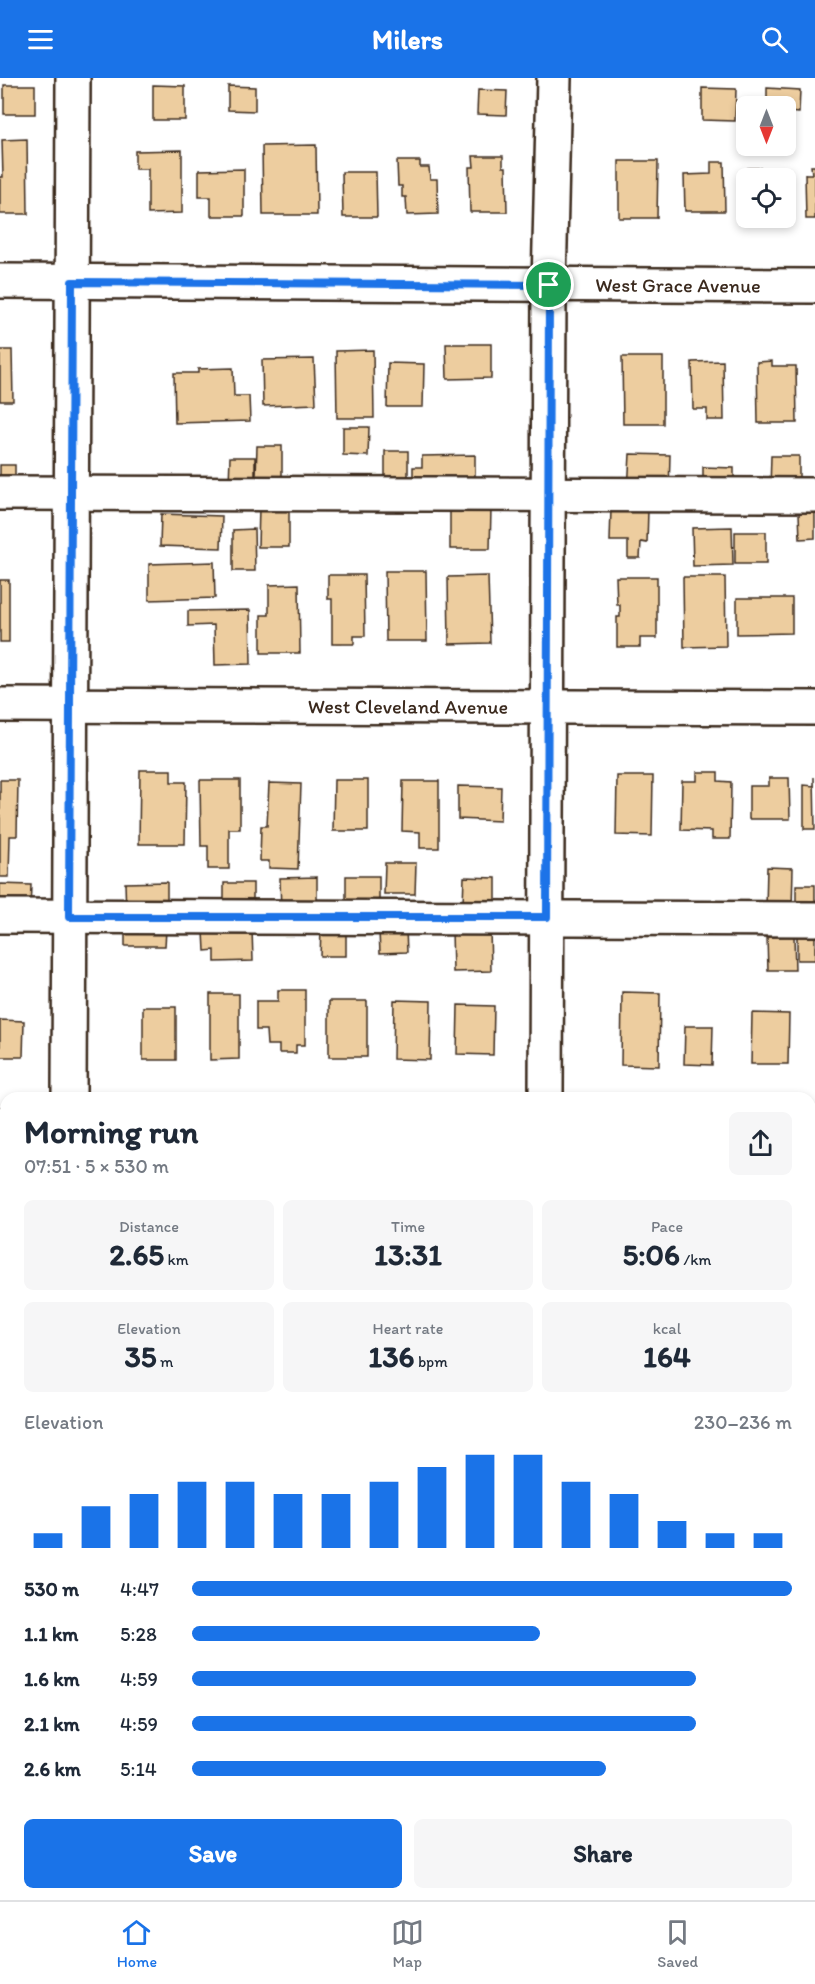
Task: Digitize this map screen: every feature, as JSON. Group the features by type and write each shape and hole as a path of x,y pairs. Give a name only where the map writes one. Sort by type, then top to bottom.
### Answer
{"street":[{"path":"69,1092 73,78"},
{"path":"546,1092 549,285 554,78"},
{"name":"West Grace Avenue","path":"0,281 815,286"},
{"path":"0,494 815,495"},
{"name":"West Cleveland Avenue","path":"0,705 815,708"},
{"path":"0,916 815,919"}],"building":[{"path":"4,85 35,85 35,114 4,114"},
{"path":"153,85 185,86 185,120 153,120"},
{"path":"228,86 255,87 255,111 228,110"},
{"path":"702,88 736,89 735,121 702,120"},
{"path":"767,88 800,90 799,113 796,113 796,96 767,96"},
{"path":"478,90 507,91 506,115 477,114"},
{"path":"27,139 28,214 0,214 0,177 3,177 2,140"},
{"path":"316,145 317,215 263,215 262,146"},
{"path":"182,150 182,213 148,214 148,169 135,169 135,151"},
{"path":"473,156 503,156 503,167 506,167 507,212 470,212 469,167 474,167"},
{"path":"397,161 420,161 420,167 429,167 430,179 437,179 438,214 407,215 406,197 402,197 402,186 398,186"},
{"path":"619,161 658,161 657,218 619,218"},
{"path":"711,162 724,162 725,211 685,211 684,175 711,174"},
{"path":"811,166 815,166 815,219 806,219 805,174 812,174"},
{"path":"244,169 244,216 211,216 211,197 199,197 199,170"},
{"path":"342,172 376,172 377,217 343,217"},
{"path":"446,344 491,344 491,378 447,379"},
{"path":"0,350 12,350 13,401 0,401"},
{"path":"373,350 374,418 337,418 336,351"},
{"path":"622,357 663,357 663,424 623,424"},
{"path":"314,359 316,404 263,406 262,360"},
{"path":"723,361 724,420 707,420 707,409 693,409 692,362"},
{"path":"772,361 772,366 796,366 797,423 758,423 757,362"},
{"path":"388,363 424,364 423,407 387,407"},
{"path":"233,368 234,396 249,396 250,421 175,423 174,373 198,373 198,369"},
{"path":"343,427 369,427 368,456 343,455"},
{"path":"257,446 282,446 282,476 256,476"},
{"path":"385,451 408,451 408,477 385,477"},
{"path":"630,454 670,455 669,492 628,491"},
{"path":"475,455 475,489 413,484 413,467 422,467 422,456"},
{"path":"771,456 799,456 799,490 770,489"},
{"path":"230,457 255,457 255,485 229,484"},
{"path":"0,465 15,465 15,488 0,487"},
{"path":"703,467 734,468 734,490 703,490"},
{"path":"259,507 289,508 289,547 258,547"},
{"path":"450,509 491,509 490,549 450,549"},
{"path":"611,509 648,510 647,543 641,542 640,558 628,558 628,541 610,541"},
{"path":"815,512 815,538 800,539 799,513"},
{"path":"161,514 222,516 221,548 160,546"},
{"path":"732,527 733,565 693,566 692,528"},
{"path":"254,529 255,571 233,571 233,530"},
{"path":"735,532 766,532 766,564 735,564"},
{"path":"214,562 215,598 149,600 149,564"},
{"path":"385,571 426,571 427,641 386,641"},
{"path":"328,575 364,575 365,636 354,636 354,644 332,644 332,599 328,599"},
{"path":"488,576 490,643 449,644 448,577"},
{"path":"616,577 657,577 657,638 640,638 640,647 617,647 617,617 620,617 620,605 617,605"},
{"path":"683,577 725,577 726,646 684,647"},
{"path":"0,580 9,580 9,642 0,642"},
{"path":"299,584 300,653 261,653 261,615 269,615 269,585"},
{"path":"737,598 792,598 792,633 737,634"},
{"path":"250,610 251,664 215,665 214,625 188,626 188,611"},
{"path":"140,770 171,770 171,782 186,782 185,844 139,844"},
{"path":"697,772 718,772 718,781 731,782 730,839 712,839 712,831 681,830 682,781 697,781"},
{"path":"617,776 653,776 652,836 616,835"},
{"path":"814,777 815,829 804,829 804,785 814,786"},
{"path":"769,778 789,778 790,819 749,819 749,786 769,786"},
{"path":"0,780 18,780 17,836 10,836 9,877 0,877"},
{"path":"200,780 240,780 240,829 229,829 229,869 208,869 208,846 201,846"},
{"path":"334,780 368,780 368,831 333,831"},
{"path":"403,781 439,781 439,848 420,848 420,832 402,831"},
{"path":"269,783 301,784 298,869 269,868 269,861 260,861 261,826 267,826"},
{"path":"458,786 501,787 500,821 458,819"},
{"path":"385,863 416,863 415,894 384,894"},
{"path":"767,867 793,868 792,909 766,909"},
{"path":"346,876 379,876 379,909 346,908"},
{"path":"317,877 317,911 281,912 280,878"},
{"path":"464,877 496,878 496,904 463,903"},
{"path":"167,882 167,912 126,913 125,883"},
{"path":"224,883 253,883 253,912 224,913"},
{"path":"0,884 31,885 30,911 0,910"},
{"path":"796,885 815,885 815,910 796,910"},
{"path":"252,929 253,961 215,962 215,950 205,951 204,931"},
{"path":"490,929 491,971 453,972 452,930"},
{"path":"125,930 166,930 165,946 125,946"},
{"path":"321,930 346,930 346,956 320,956"},
{"path":"406,930 407,952 380,953 379,931"},
{"path":"797,932 815,932 815,960 797,960"},
{"path":"794,936 795,970 768,970 767,937"},
{"path":"278,990 305,990 305,1045 296,1045 296,1053 279,1053 279,1045 267,1045 266,1030 256,1030 256,1001 278,1001"},
{"path":"622,992 660,993 659,1066 621,1065"},
{"path":"210,994 239,994 239,1059 210,1060"},
{"path":"394,1000 431,1001 430,1060 393,1059"},
{"path":"329,1001 367,1001 367,1057 329,1057"},
{"path":"458,1005 494,1006 493,1055 457,1054"},
{"path":"143,1007 176,1007 176,1060 143,1060"},
{"path":"752,1013 789,1014 788,1064 751,1064"},
{"path":"0,1020 24,1021 23,1057 0,1057"},
{"path":"685,1026 713,1026 712,1065 684,1064"}],"route":[{"path":"72,282 549,285 547,917 69,917 72,282"}]}
